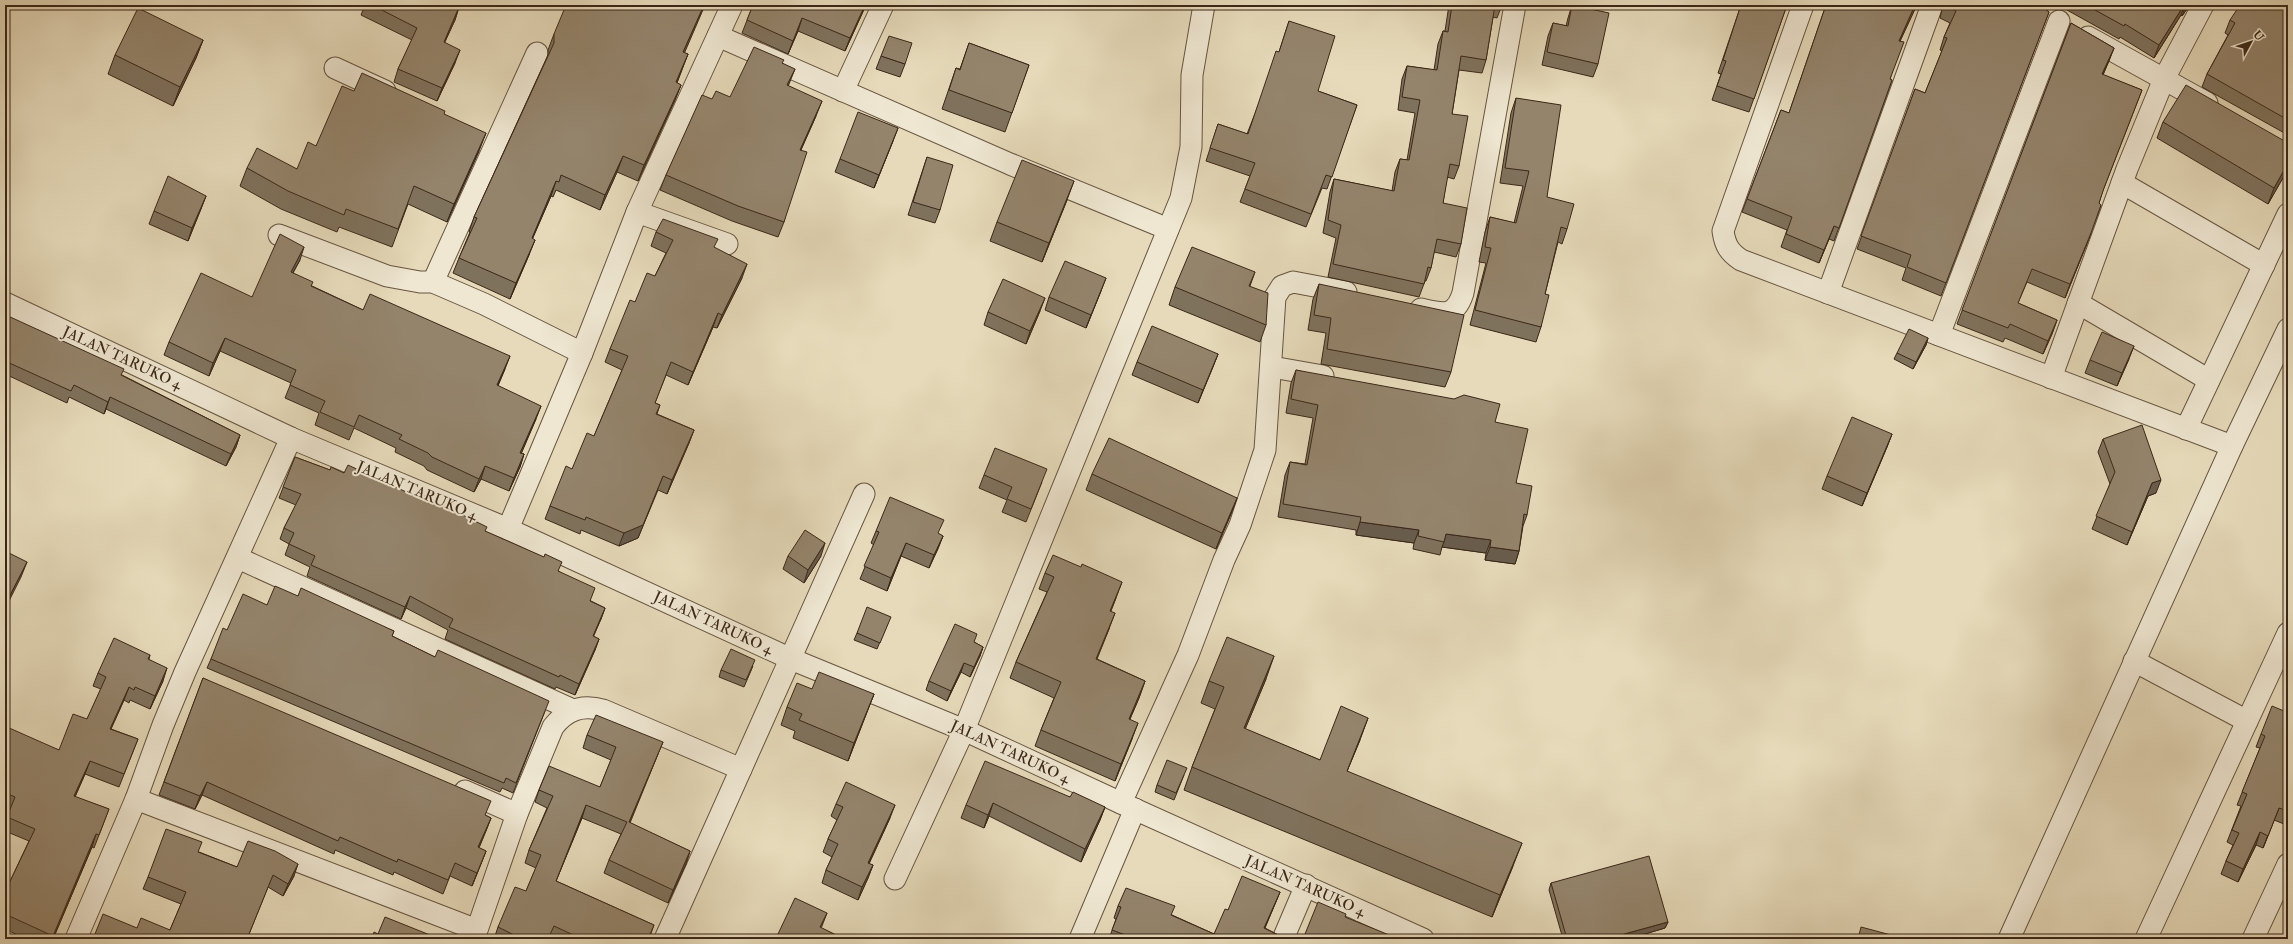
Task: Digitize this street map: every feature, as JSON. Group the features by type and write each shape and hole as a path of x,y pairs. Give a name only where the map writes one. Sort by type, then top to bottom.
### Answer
{"street":[{"path":"508,529 582,353 637,212 732,5"},
{"path":"843,91 883,5"},
{"path":"895,879 964,730 1181,198 1191,147 1192,75 1204,5"},
{"path":"1405,306 1442,314 1451,312 1459,305 1515,5"},
{"path":"1803,5 1723,231 1725,244 1732,254 1741,260 2232,446"},
{"path":"1828,293 1932,5"},
{"path":"2051,378 2122,183 2164,79 2203,5"},
{"path":"2040,9 2226,114"},
{"path":"1939,335 2059,21"},
{"path":"718,36 1010,164 1168,228"},
{"path":"433,282 537,53"},
{"path":"335,68 405,100"},
{"path":"476,133 497,142"},
{"path":"2122,183 2264,265"},
{"path":"637,212 727,244"},
{"path":"2186,428 2288,214"},
{"path":"279,235 387,276 420,282 433,282 484,304 582,353"},
{"path":"1080,939 1128,806 1224,560 1240,525 1265,450 1272,366 1275,297 1282,286 1287,283 1301,283 1368,297"},
{"name":"JALAN TARUKO 4","path":"5,303 291,438 508,529 791,659 964,730 1128,806 1423,939"},
{"path":"2078,303 2209,380"},
{"path":"2009,939 2232,446 2288,329"},
{"path":"1272,366 1342,380"},
{"path":"76,939 136,799 163,725 193,675 238,558 291,438"},
{"path":"665,939 864,494"},
{"path":"238,558 573,710"},
{"path":"2146,939 2288,633"},
{"path":"2134,661 2247,721"},
{"path":"136,799 477,930 517,814 553,727 560,718 573,710 593,707 603,710 740,769"},
{"path":"445,783 517,814"},
{"path":"2253,939 2288,864"},
{"path":"1283,939 1306,885"}],"building":[{"path":"372,5 455,5 459,7 444,42 460,50 442,88 398,69 417,28"},
{"path":"566,5 704,5 683,52 688,54 676,82 681,85 644,165 623,156 605,195 561,175 559,182 556,181 532,238 535,240 516,283 459,258 477,218 474,217 554,43 554,34"},
{"path":"753,5 865,5 850,38 802,18 793,41 747,20"},
{"path":"1452,5 1495,5 1486,60 1461,56 1452,114 1468,116 1459,166 1450,164 1443,203 1467,208 1461,244 1437,239 1431,268 1428,267 1424,284 1333,264 1341,225 1328,220 1334,179 1394,191 1400,159 1409,160 1420,100 1402,97 1407,66 1437,70 1443,31 1448,32"},
{"path":"1572,5 1609,13 1598,64 1547,52 1553,23 1568,26"},
{"path":"1741,5 1787,5 1754,99 1717,86 1726,61 1723,60"},
{"path":"1826,5 1915,5 1899,41 1904,42 1890,79 1892,80 1839,228 1834,226 1824,250 1786,234 1792,217 1747,199 1781,110 1789,113"},
{"path":"1945,5 2039,5 2049,12 1946,283 1907,267 1911,255 1861,236 1915,89 1925,93 1947,38 1944,37 1956,11"},
{"path":"2086,5 2184,5 2159,45 2125,24 2124,26"},
{"path":"2240,5 2288,6 2288,120 2207,74 2235,23 2230,20"},
{"path":"138,8 203,40 180,87 115,55"},
{"path":"1289,21 1335,36 1318,91 1357,105 1332,177 1326,175 1311,214 1245,189 1255,163 1210,148 1218,124 1248,134 1276,51 1279,52"},
{"path":"2071,23 2114,48 2102,74 2142,90 2104,188 2099,203 2101,205 2091,233 2070,284 2032,269 2018,303 2057,320 2048,341 2010,324 2008,328 1962,310"},
{"path":"889,36 912,43 905,64 881,56"},
{"path":"969,43 1029,65 1012,113 949,90 956,68 960,70"},
{"path":"754,47 784,60 782,63 795,69 787,85 822,101 800,150 807,152 784,222 738,206 666,175 702,95 712,99 716,91 730,97"},
{"path":"362,73 445,111 444,114 486,133 454,204 414,186 398,229 346,209 344,215 288,191 247,168 257,148 297,169 308,142 316,146 342,86 354,91"},
{"path":"2186,85 2288,143 2288,163 2274,188 2163,122"},
{"path":"1516,98 1561,105 1547,197 1574,204 1567,229 1561,227 1545,294 1549,295 1541,327 1475,310 1491,248 1485,247 1490,217 1516,223 1529,171 1505,168"},
{"path":"858,112 898,128 879,175 840,159"},
{"path":"927,157 953,165 940,210 913,202"},
{"path":"1022,160 1074,181 1049,243 997,222"},
{"path":"168,176 206,196 192,228 154,211"},
{"path":"663,219 718,239 714,247 747,264 722,315 718,313 693,372 671,362 655,403 660,405 656,414 694,430 672,480 663,476 643,525 624,533 586,517 585,520 550,506 566,466 572,469 587,433 594,436 628,356 610,349 630,300 635,302 647,273 655,276 673,240 656,232"},
{"path":"280,234 304,247 291,272 313,282 311,286 363,310 370,294 510,356 497,385 541,406 520,453 524,454 514,478 485,466 479,479 432,457 428,453 399,439 402,435 359,415 354,427 320,412 325,401 290,385 296,370 225,338 213,363 169,342 201,273 252,297"},
{"path":"1192,247 1255,272 1249,286 1268,293 1266,325 1175,287"},
{"path":"1065,261 1106,278 1091,315 1049,297"},
{"path":"1003,279 1045,298 1030,331 988,312"},
{"path":"1319,284 1464,315 1451,372 1327,349 1331,318 1314,315"},
{"path":"8,316 124,369 121,375 240,435 231,454 110,397 108,402 74,385 71,391 5,361 5,319 7,320"},
{"path":"1152,326 1218,354 1203,390 1137,362"},
{"path":"1909,329 1928,338 1916,362 1897,353"},
{"path":"2102,332 2134,346 2122,373 2090,360"},
{"path":"1296,370 1454,399 1464,395 1500,404 1495,422 1528,429 1516,483 1532,486 1527,515 1524,514 1519,551 1490,547 1491,540 1446,534 1444,542 1418,536 1419,530 1360,522 1361,517 1283,504 1290,462 1307,465 1318,405 1291,399"},
{"path":"1852,417 1892,434 1867,493 1827,476"},
{"path":"2142,425 2161,480 2152,483 2132,532 2096,516 2115,472 2103,439"},
{"path":"1109,438 1237,498 1222,533 1092,474"},
{"path":"995,448 1047,469 1031,509 1007,499 1012,487 984,475"},
{"path":"295,457 330,470 331,467 344,473 348,465 415,496 416,492 487,527 485,531 544,557 545,554 562,562 558,571 595,588 590,601 605,608 593,636 599,639 579,684 560,675 559,677 449,627 453,619 410,596 405,607 311,565 315,556 289,544 294,533 284,528 301,494 283,487"},
{"path":"890,497 944,520 938,533 943,536 934,555 906,543 891,578 864,566 879,532 876,531"},
{"path":"805,530 825,543 808,570 788,556"},
{"path":"5,551 27,562 5,605"},
{"path":"1053,555 1081,567 1082,564 1122,582 1110,611 1115,613 1096,659 1145,681 1129,719 1138,723 1121,764 1041,730 1061,682 1016,662 1054,577 1045,573"},
{"path":"275,586 298,596 301,588 394,631 392,636 435,657 438,650 549,701 516,783 506,778 504,783 211,659 223,628 227,630 243,594 267,605"},
{"path":"867,607 891,617 880,643 857,633"},
{"path":"955,624 977,634 974,642 983,647 974,667 964,663 951,691 929,681"},
{"path":"1227,637 1274,656 1244,728 1320,760 1341,706 1368,718 1347,771 1522,843 1500,895 1192,767 1224,687 1209,681"},
{"path":"114,638 150,655 148,659 167,668 155,696 135,687 134,690 129,687 110,729 138,739 124,774 90,761 74,796 109,809 99,835 96,834 53,936 5,914 5,892 35,829 7,817 15,797 5,793 5,731 7,727 59,750 73,714 87,719 106,677 98,673"},
{"path":"731,649 755,660 746,680 721,670"},
{"path":"819,672 874,694 854,743 799,720 802,714 787,707 797,683 812,689"},
{"path":"203,678 491,801 485,815 491,818 478,847 486,851 477,873 455,863 448,880 398,859 397,862 340,837 338,841 207,782 200,796 164,782"},
{"path":"2288,702 2288,811 2279,808 2268,836 2260,832 2243,869 2226,861 2239,833 2232,830 2247,794 2242,792 2265,736 2261,734 2272,706 2284,711"},
{"path":"596,715 663,742 629,822 690,851 673,890 609,860 627,822 586,805 556,881 654,925 648,939 582,939 554,926 548,939 515,939 516,936 498,927 515,887 526,891 541,855 529,850 553,796 539,790 549,766 600,787 616,747 587,735"},
{"path":"1167,760 1187,768 1176,793 1157,785"},
{"path":"985,761 1070,797 1073,792 1105,807 1085,849 993,803 988,815 966,805"},
{"path":"846,782 895,805 868,863 873,865 862,887 826,870 838,844 828,839 843,807 836,804"},
{"path":"166,829 202,842 198,852 237,867 248,841 275,851 298,864 288,884 273,875 247,939 93,939 103,914 137,928 141,918 170,930 186,892 148,877"},
{"path":"1649,856 1668,922 1606,939 1567,939 1551,883"},
{"path":"1242,876 1280,892 1264,928 1286,939 1130,939 1131,937 1112,930 1121,907 1118,906 1126,888 1175,906 1171,915 1214,934 1225,909 1228,910"},
{"path":"795,898 827,913 820,927 836,935 835,939 788,939 778,934"},
{"path":"1318,902 1346,914 1345,917 1399,939 1303,939"},
{"path":"385,917 430,935 429,939 372,939 374,932 378,934"},
{"path":"1861,927 1906,939 1858,939"}]}
